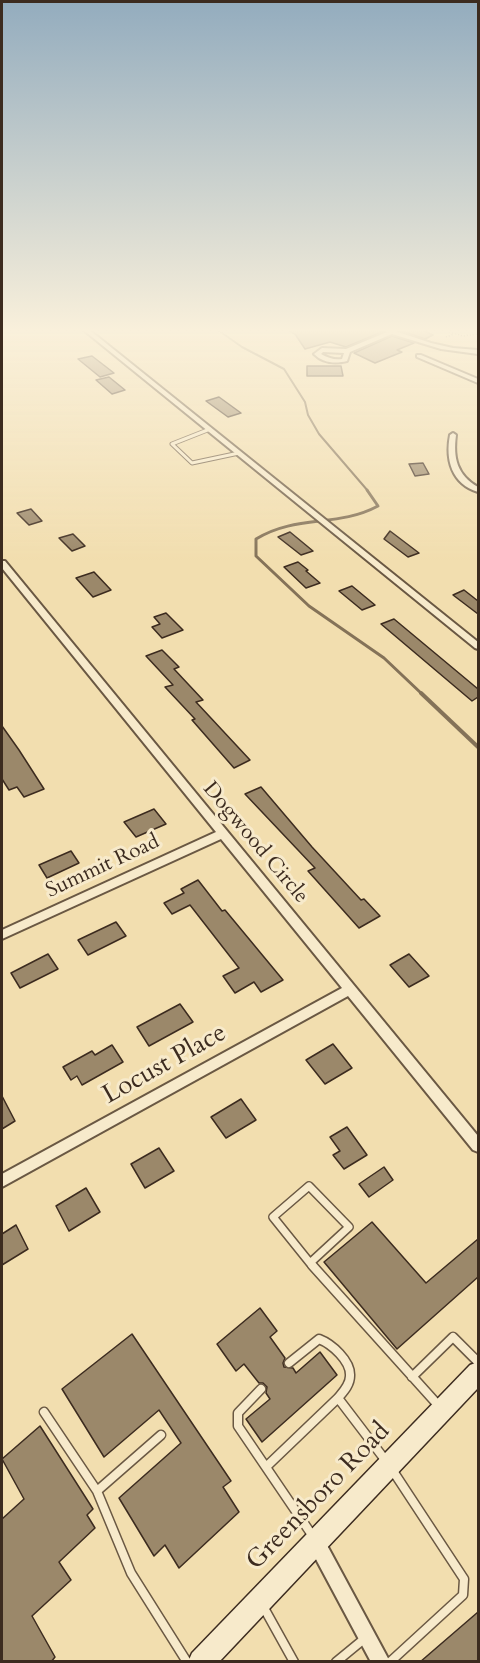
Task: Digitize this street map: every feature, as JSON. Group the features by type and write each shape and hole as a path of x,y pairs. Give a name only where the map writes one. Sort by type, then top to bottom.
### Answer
{"main road":[{"name":"Greensboro Road","path":"201,1662 476,1377"}],"street":[{"path":"181,406 478,646"},
{"path":"453,435 450,448 456,470 463,483 478,490"},
{"name":"Dogwood Circle","path":"2,563 478,1146"},
{"name":"Summit Road","path":"2,935 222,834"},
{"name":"Locust Place","path":"2,1181 351,989"},
{"path":"316,1542 381,1662"}],"lane":[{"path":"210,429 172,444 192,463 198,464 239,453"},
{"path":"310,1263 349,1227 309,1186 273,1217 310,1263 442,1410"},
{"path":"412,1377 453,1337 456,1338 476,1377"},
{"path":"266,1467 338,1398 350,1381 351,1372 347,1364 328,1341 319,1339 289,1363"},
{"path":"261,1389 238,1413 238,1426 316,1542"},
{"path":"338,1398 389,1465 464,1579 463,1595 390,1662"},
{"path":"44,1413 97,1491 131,1573 187,1662"},
{"path":"97,1491 160,1435"},
{"path":"259,1600 294,1662"},
{"path":"336,1662 367,1636"}],"building":[{"path":"212,406 231,406 241,413 228,417"},
{"path":"423,463 429,474 415,476 409,464"},
{"path":"31,509 42,521 29,525 17,513"},
{"path":"390,531 419,553 408,557 384,539"},
{"path":"290,532 313,551 301,555 278,537"},
{"path":"73,534 85,546 72,551 59,538"},
{"path":"298,562 320,583 306,588 284,567"},
{"path":"94,572 111,590 93,597 76,578"},
{"path":"352,586 375,605 362,610 339,591"},
{"path":"464,590 478,601 478,614 453,595"},
{"path":"166,613 183,630 162,638 152,627 160,624 154,617"},
{"path":"394,619 478,689 478,697 472,701 381,624"},
{"path":"162,650 179,667 174,669 203,700 196,702 250,760 234,768 192,720 195,719 165,687 173,685 146,656"},
{"path":"2,726 44,789 24,797 17,787 9,790 2,779"},
{"path":"261,787 312,847 361,900 364,899 380,916 359,928 308,871 315,868 245,794"},
{"path":"154,809 166,824 136,837 124,822"},
{"path":"71,851 79,863 47,878 39,865"},
{"path":"198,880 283,980 261,992 254,982 235,993 223,976 239,968 190,905 172,914 164,903 184,893 181,889"},
{"path":"116,922 126,936 88,955 78,940"},
{"path":"48,954 58,969 20,988 11,973"},
{"path":"409,954 429,976 409,987 390,965"},
{"path":"180,1004 193,1022 149,1046 137,1027"},
{"path":"333,1044 352,1068 325,1084 306,1060"},
{"path":"112,1045 123,1062 82,1085 77,1076 71,1080 63,1067 92,1051 95,1055"},
{"path":"2,1096 15,1121 2,1129"},
{"path":"241,1099 256,1120 226,1138 211,1117"},
{"path":"347,1127 367,1155 344,1169 333,1155 340,1151 330,1137"},
{"path":"159,1148 174,1171 145,1188 131,1164"},
{"path":"384,1167 393,1180 369,1197 359,1184"},
{"path":"86,1188 100,1212 69,1231 56,1206"},
{"path":"372,1222 426,1283 478,1239 478,1277 397,1349 324,1262"},
{"path":"16,1225 28,1249 2,1265 2,1234"},
{"path":"260,1308 277,1331 270,1337 285,1358 284,1367 293,1368 296,1373 320,1352 337,1375 262,1442 246,1419 270,1399 266,1393 267,1387 259,1383 244,1364 236,1371 217,1344"},
{"path":"132,1334 231,1481 223,1487 239,1512 179,1568 165,1545 154,1556 119,1498 181,1443 159,1410 104,1457 62,1389"},
{"path":"40,1426 93,1509 87,1515 95,1528 59,1562 71,1580 32,1616 55,1657 51,1662 2,1662 2,1519 24,1499 2,1459"},
{"path":"478,1612 478,1662 420,1662"}],"waterway":[{"path":"306,406 308,415 319,434 368,491"},
{"path":"367,490 378,506 347,517 302,523 271,531 256,539 256,556 309,606 384,658 422,694"},
{"path":"421,693 478,747"}]}
